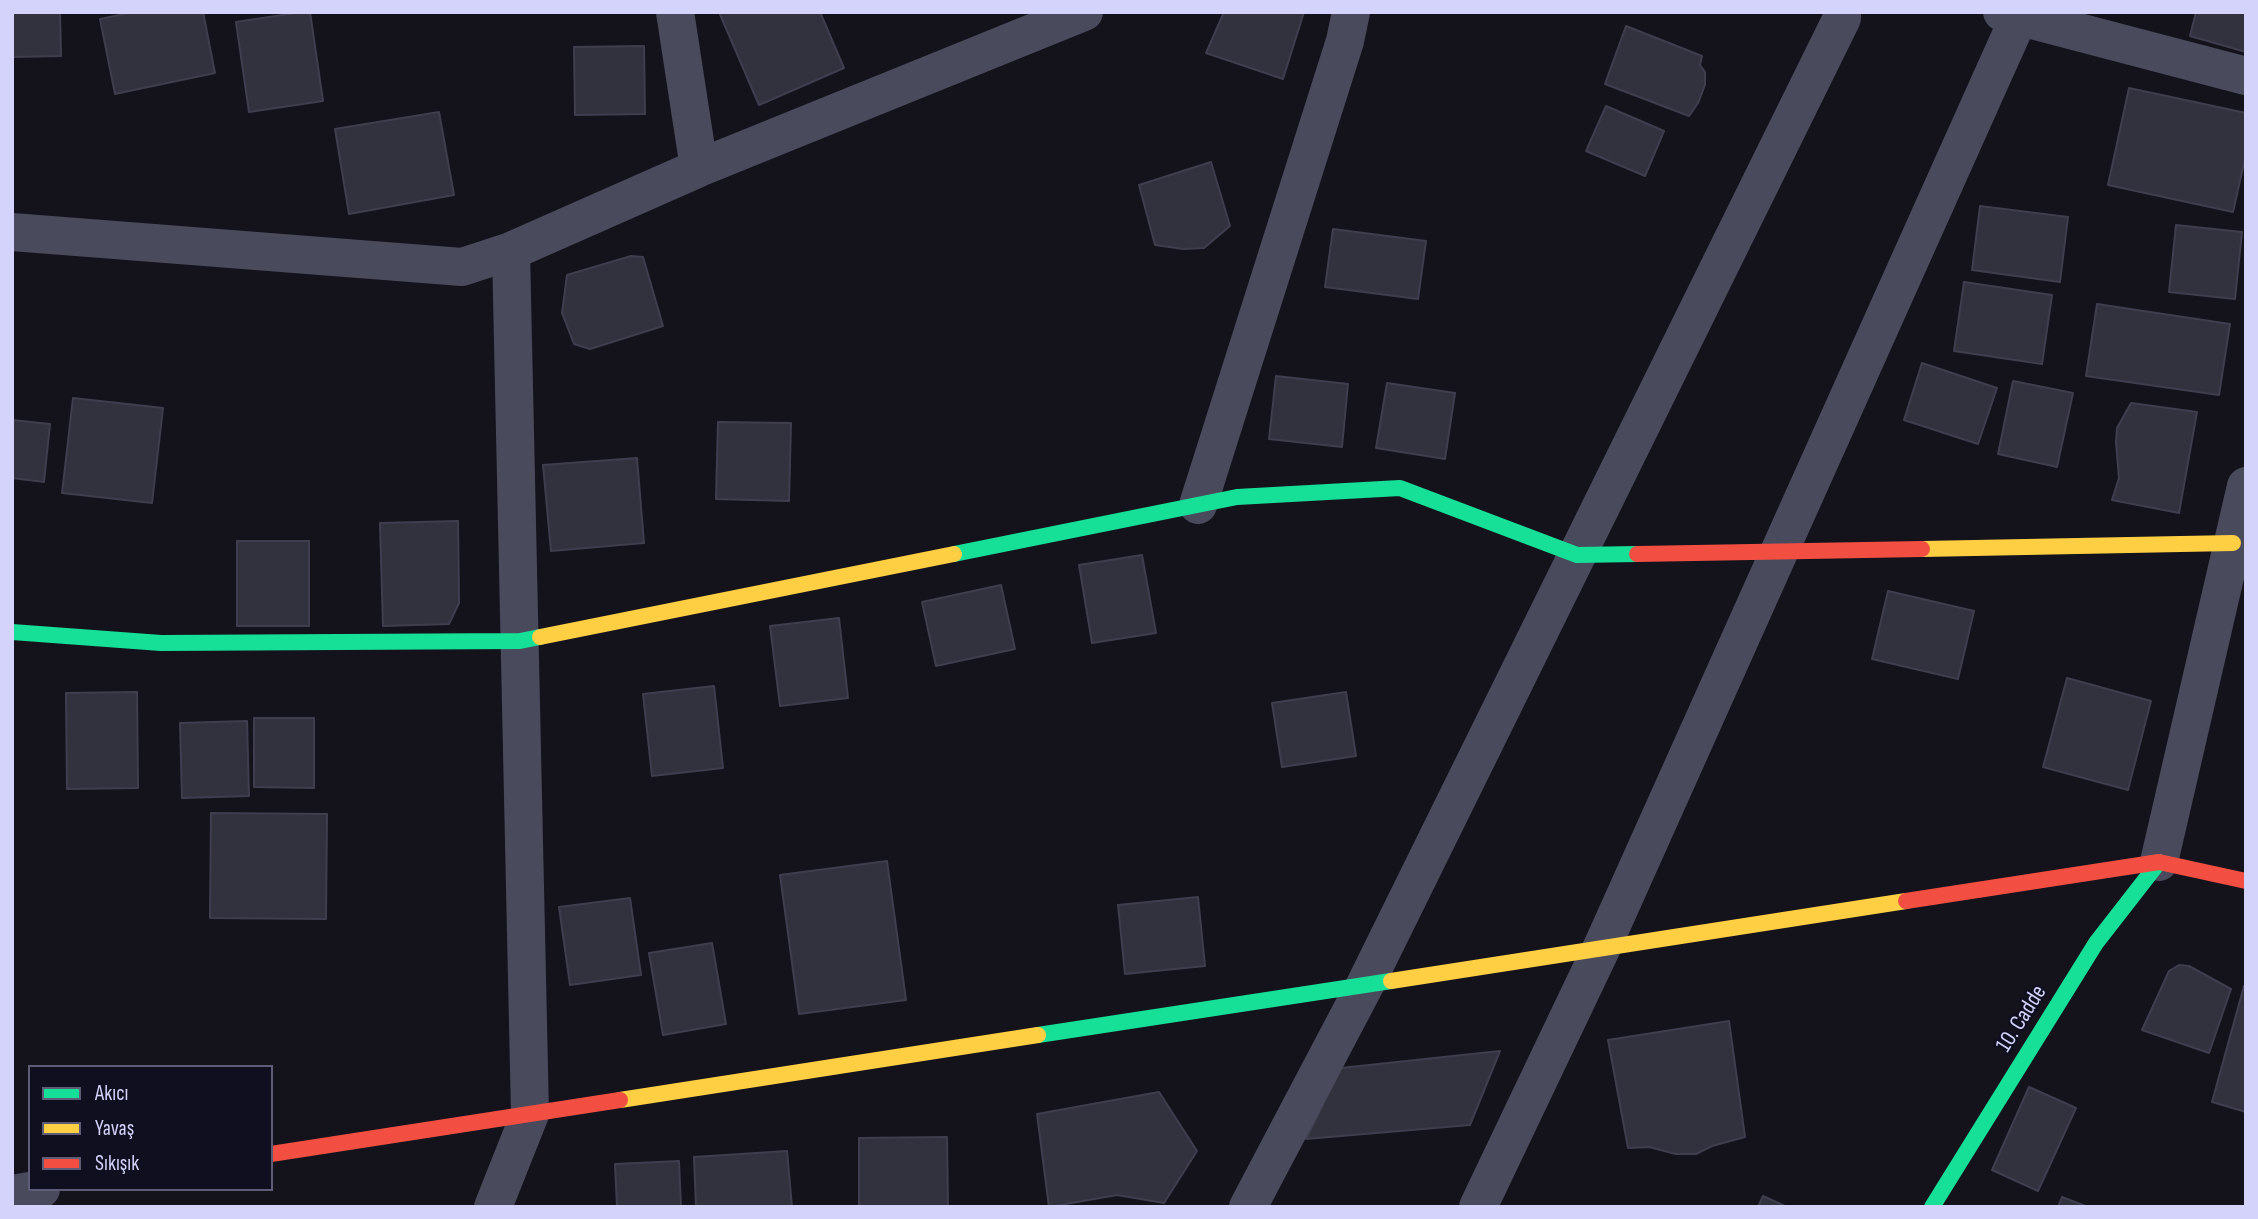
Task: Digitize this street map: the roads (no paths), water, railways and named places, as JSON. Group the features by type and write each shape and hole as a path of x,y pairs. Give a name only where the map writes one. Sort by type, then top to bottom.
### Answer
{"street":[{"path":"675,12 699,168"},
{"path":"12,232 462,267 511,251 699,168 1084,12"},
{"path":"1198,505 1345,41 1351,12"},
{"path":"1248,1207 1366,983 1842,18 1842,12"},
{"path":"1478,1207 1602,947 1781,551 2010,14 2246,76"},
{"path":"493,1207 530,1114 511,251"},
{"path":"2159,862 2246,486"},
{"path":"12,632 161,643 520,641 1237,497 1400,488 1577,555 2232,544"},
{"path":"273,1154 2159,862 2246,881"},
{"name":"10. Cadde","path":"1932,1207 2096,943 2159,862"},
{"path":"12,1194 29,1191"}]}
